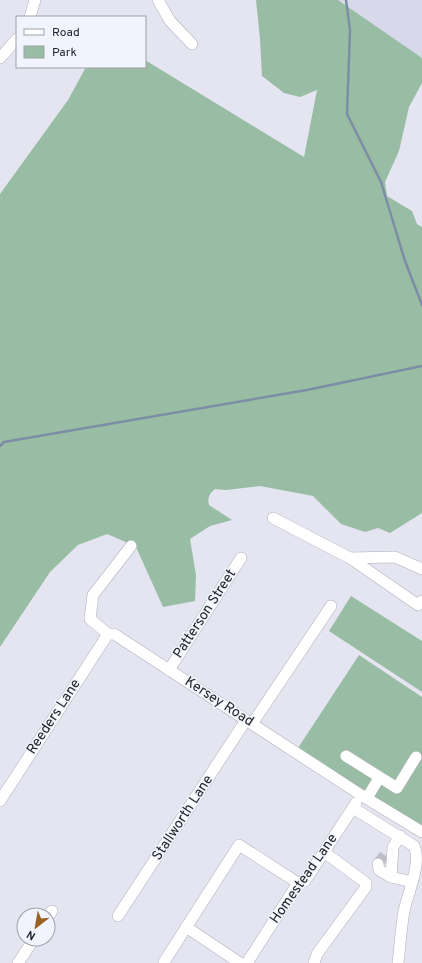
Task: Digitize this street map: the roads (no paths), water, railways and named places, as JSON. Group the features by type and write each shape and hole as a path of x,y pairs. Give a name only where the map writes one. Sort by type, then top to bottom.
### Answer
{"street":[{"path":"30,16 35,0"},
{"path":"158,0 170,22 192,44"},
{"path":"0,58 16,40"},
{"path":"273,518 350,558 418,605 422,601"},
{"name":"Kersey Road","path":"131,546 102,581 93,595 90,619 108,634 114,634 364,797 422,832"},
{"path":"350,558 395,557 422,569"},
{"name":"Patterson Street","path":"169,670 241,558"},
{"name":"Stallworth Lane","path":"118,916 249,722 331,606"},
{"name":"Reeders Lane","path":"0,801 108,634"},
{"path":"346,756 397,788 416,757"},
{"name":"Homestead Lane","path":"247,963 298,883 305,881 353,808 380,778"},
{"path":"353,808 400,836 414,846 418,852 418,861 404,910 398,963"},
{"path":"391,877 389,850 400,836"},
{"path":"164,962 239,845 298,883"},
{"path":"314,963 316,954 366,887 366,883 324,852"},
{"path":"378,864 379,870 391,877 412,882"},
{"path":"186,927 240,963"},
{"path":"18,963 29,947"}],"waterway":[{"path":"346,0 350,30 347,114 381,182 405,261 422,305"},
{"path":"0,446 4,442 307,390 422,366"}],"tunnel":[{"path":"378,864 386,853"}]}
